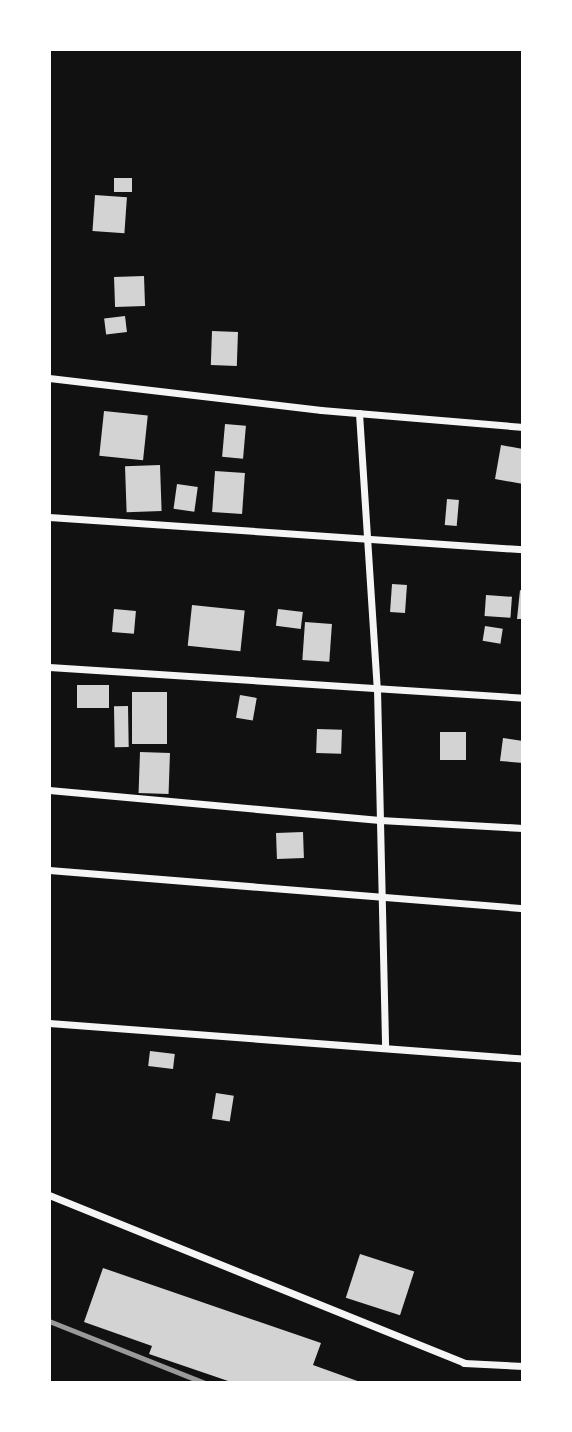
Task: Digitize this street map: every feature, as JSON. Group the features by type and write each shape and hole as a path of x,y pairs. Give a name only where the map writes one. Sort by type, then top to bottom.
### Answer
{"street":[{"path":"49,378 359,413 523,426"},
{"path":"359,413 377,688 384,1048"},
{"path":"49,517 523,549"},
{"path":"49,667 523,698"},
{"path":"49,790 380,820 523,828"},
{"path":"49,870 523,908"},
{"path":"49,1023 523,1059"},
{"path":"49,1195 464,1363 523,1366"}],"building":[{"path":"114,178 132,178 132,192 114,192"},
{"path":"95,195 127,197 124,233 92,231"},
{"path":"144,276 145,306 115,307 114,277"},
{"path":"125,316 127,332 106,334 104,319"},
{"path":"212,331 238,332 237,366 211,365"},
{"path":"104,411 148,416 143,460 99,456"},
{"path":"225,424 246,426 243,459 222,457"},
{"path":"501,445 523,449 523,484 495,479"},
{"path":"160,465 162,511 127,512 125,466"},
{"path":"215,471 245,473 242,514 212,512"},
{"path":"177,484 198,487 194,512 174,509"},
{"path":"447,499 459,500 457,526 445,525"},
{"path":"392,584 407,585 405,613 390,612"},
{"path":"520,590 523,591 523,619 517,619"},
{"path":"486,595 512,597 510,618 485,616"},
{"path":"192,605 245,611 240,651 188,646"},
{"path":"114,609 136,611 134,634 112,632"},
{"path":"278,609 303,612 301,629 276,626"},
{"path":"305,622 332,624 329,662 302,660"},
{"path":"485,626 503,629 500,644 483,641"},
{"path":"77,685 109,685 109,708 77,708"},
{"path":"132,692 167,692 167,744 132,744"},
{"path":"240,695 257,698 253,721 236,718"},
{"path":"114,706 128,706 129,747 115,747"},
{"path":"317,729 342,730 341,754 316,753"},
{"path":"440,732 466,732 466,760 440,760"},
{"path":"503,738 523,741 523,763 500,761"},
{"path":"140,752 170,753 169,794 139,793"},
{"path":"303,832 304,858 277,859 276,833"},
{"path":"150,1051 175,1054 173,1069 148,1066"},
{"path":"216,1093 234,1096 230,1121 212,1119"},
{"path":"360,1254 414,1272 400,1315 346,1298"},
{"path":"103,1268 321,1343 313,1365 363,1383 234,1383 149,1354 152,1346 84,1322"}],"railway":[{"path":"49,1321 205,1383"}]}
